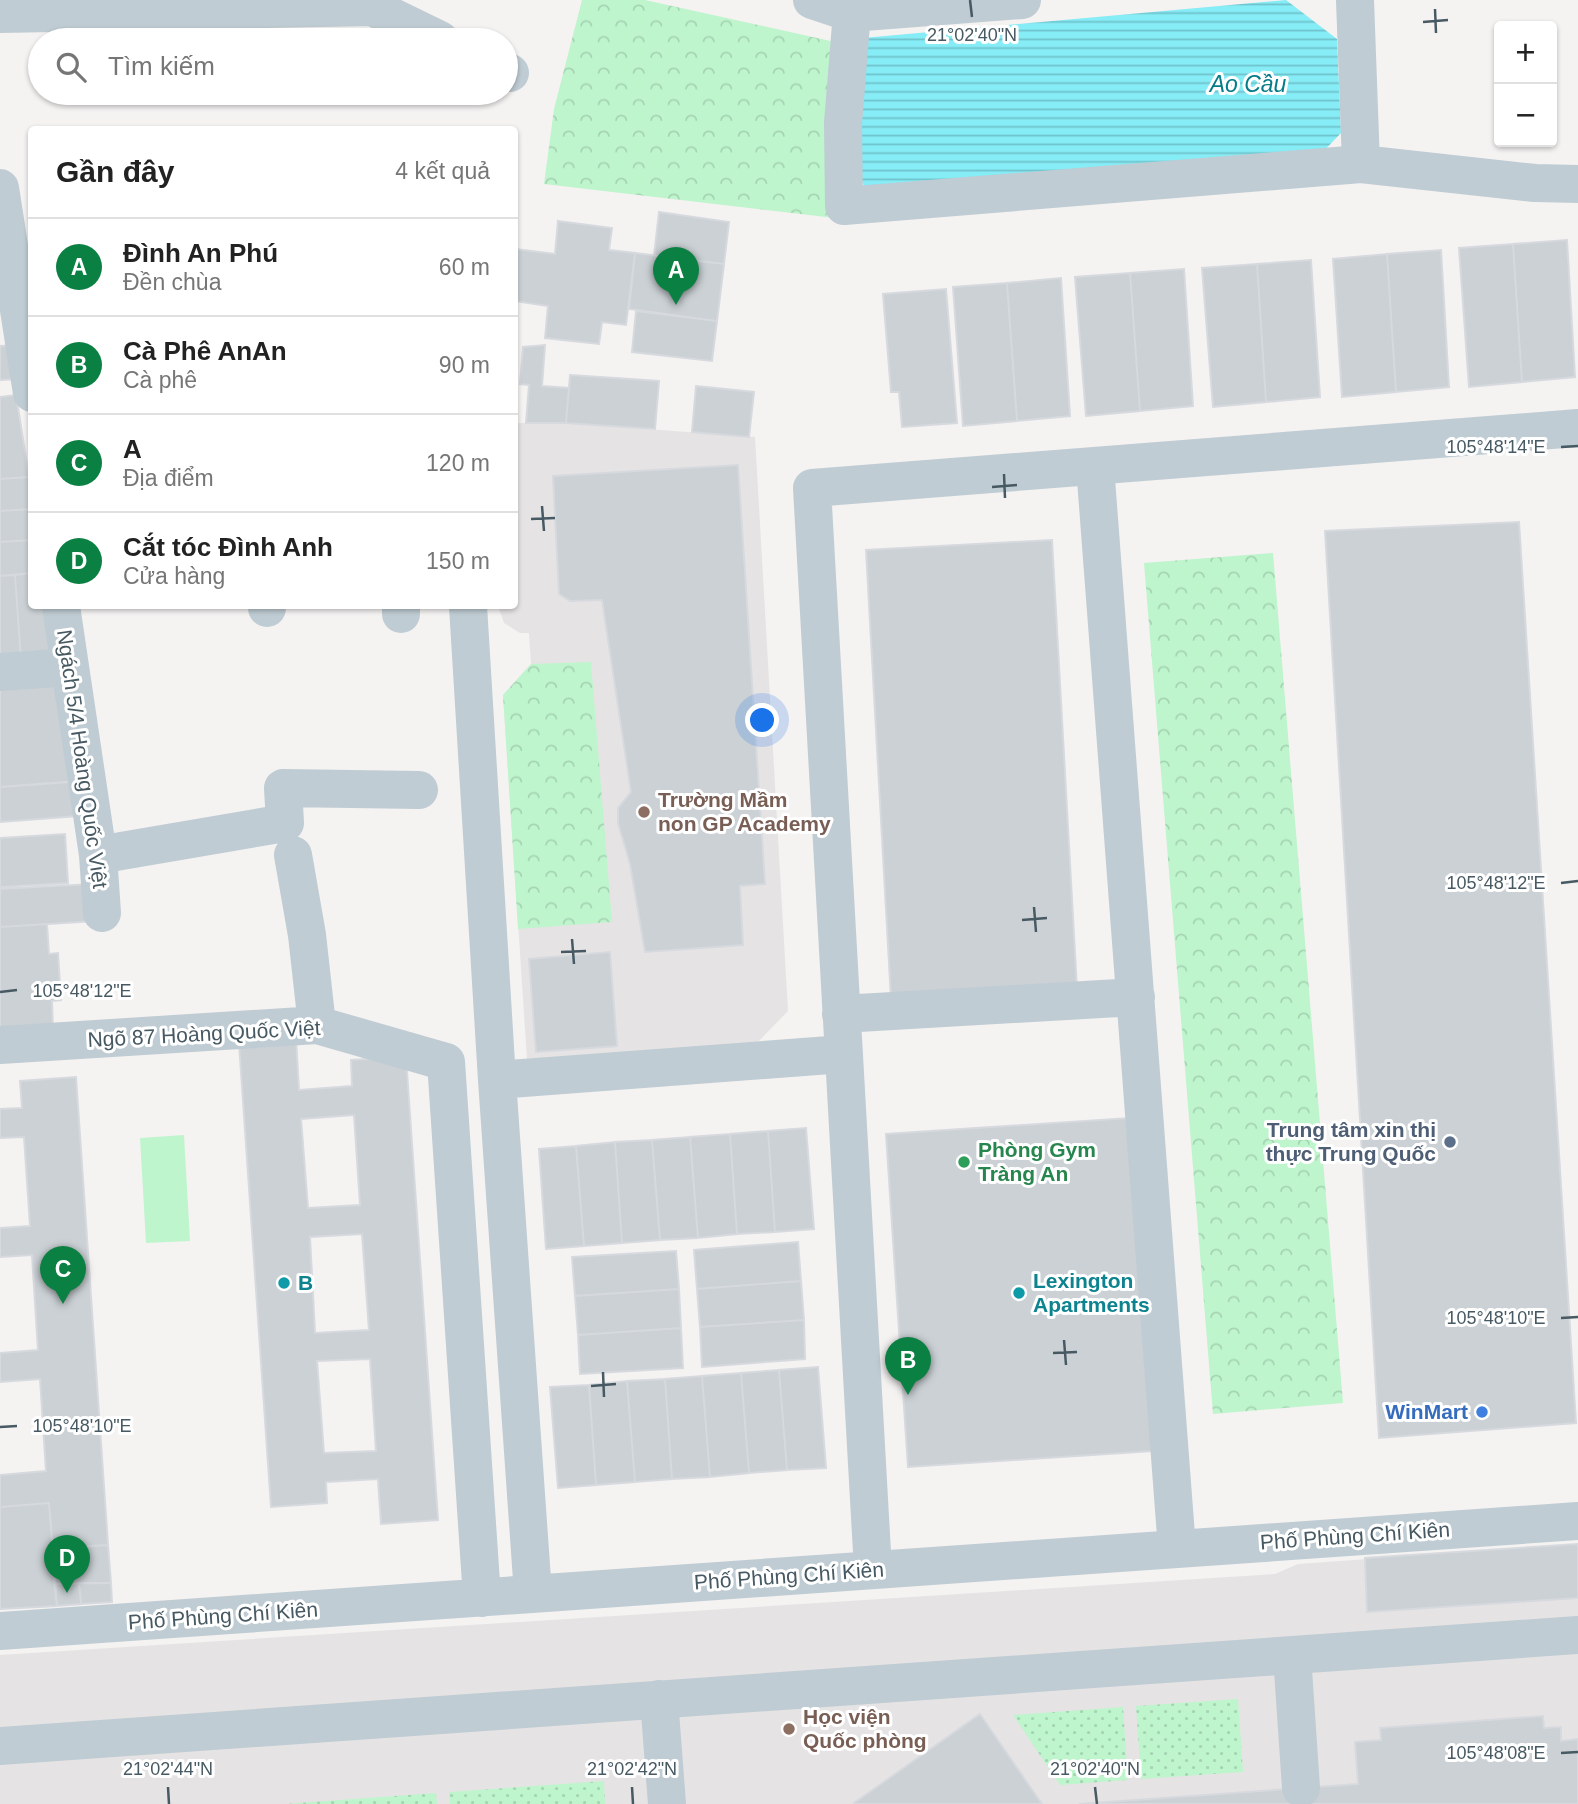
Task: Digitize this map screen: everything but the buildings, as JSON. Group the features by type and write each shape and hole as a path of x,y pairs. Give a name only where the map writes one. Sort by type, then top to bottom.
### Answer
{"street":[{"path":"812,0 852,7 1022,0"},
{"path":"1355,0 1361,164"},
{"path":"0,14 372,7 415,28"},
{"path":"852,7 843,123 844,206 1361,164 1535,183 1578,184"},
{"path":"0,188 28,367"},
{"path":"0,388 28,386"},
{"path":"873,1570 812,488 1578,428"},
{"path":"1095,466 1177,1549"},
{"name":"Ngách 5/4 Hoàng Quốc Việt","path":"61,609 98,855 102,913"},
{"path":"468,609 497,1080 533,1594"},
{"path":"0,672 69,667"},
{"path":"317,1025 307,935 289,839 283,788 419,790"},
{"path":"98,855 289,839"},
{"path":"841,1014 1136,997"},
{"name":"Ngõ 87 Hoàng Quốc Việt","path":"0,1045 317,1025 446,1062 482,1598"},
{"path":"497,1080 843,1054"},
{"name":"Phố Phùng Chí Kiên","path":"0,1631 1578,1521"},
{"path":"0,1746 1578,1635"},
{"path":"1292,1655 1301,1788"},
{"path":"659,1699 667,1804"}],"shaded area":[{"name":"Trường Mầm non GP Academy","path":"518,423 566,423 755,437 788,1011 756,1044 527,1059 503,695 531,664 529,633 520,633 504,623 499,609 518,609"},
{"name":"Học viện Quốc phòng","path":"1578,1544 1578,1804 0,1804 0,1655 1275,1574 1298,1564"}],"green space":[{"path":"582,0 645,0 844,44 843,219 544,184 554,109"},
{"path":"1273,553 1343,1403 1213,1414 1144,563"},
{"path":"591,662 612,922 518,929 503,695 531,664"},
{"path":"184,1135 190,1241 146,1243 140,1138"},
{"path":"1238,1699 1243,1772 1141,1779 1136,1706"},
{"path":"1123,1707 1128,1780 1060,1785 1013,1715"},
{"path":"604,1781 605,1804 450,1804 449,1792"},
{"path":"436,1793 437,1804 285,1804"}],"water":[{"name":"Ao Cầu","path":"1286,0 1337,39 1341,133 1316,159 864,186 860,178 863,38"}],"place":[{"name":"Đình An Phú","path":"676,305"},
{"name":"Trường Mầm non GP Academy","path":"644,812"},
{"name":"Trung tâm xin thị thực Trung Quốc","path":"1450,1142"},
{"name":"Phòng Gym Tràng An","path":"964,1162"},
{"name":"B","path":"284,1283"},
{"name":"Lexington Apartments","path":"1019,1293"},
{"name":"A","path":"63,1304"},
{"name":"Cà Phê AnAn","path":"908,1395"},
{"name":"WinMart","path":"1482,1412"},
{"name":"Cắt tóc Đình Anh","path":"67,1593"},
{"name":"Học viện Quốc phòng","path":"789,1729"}]}
